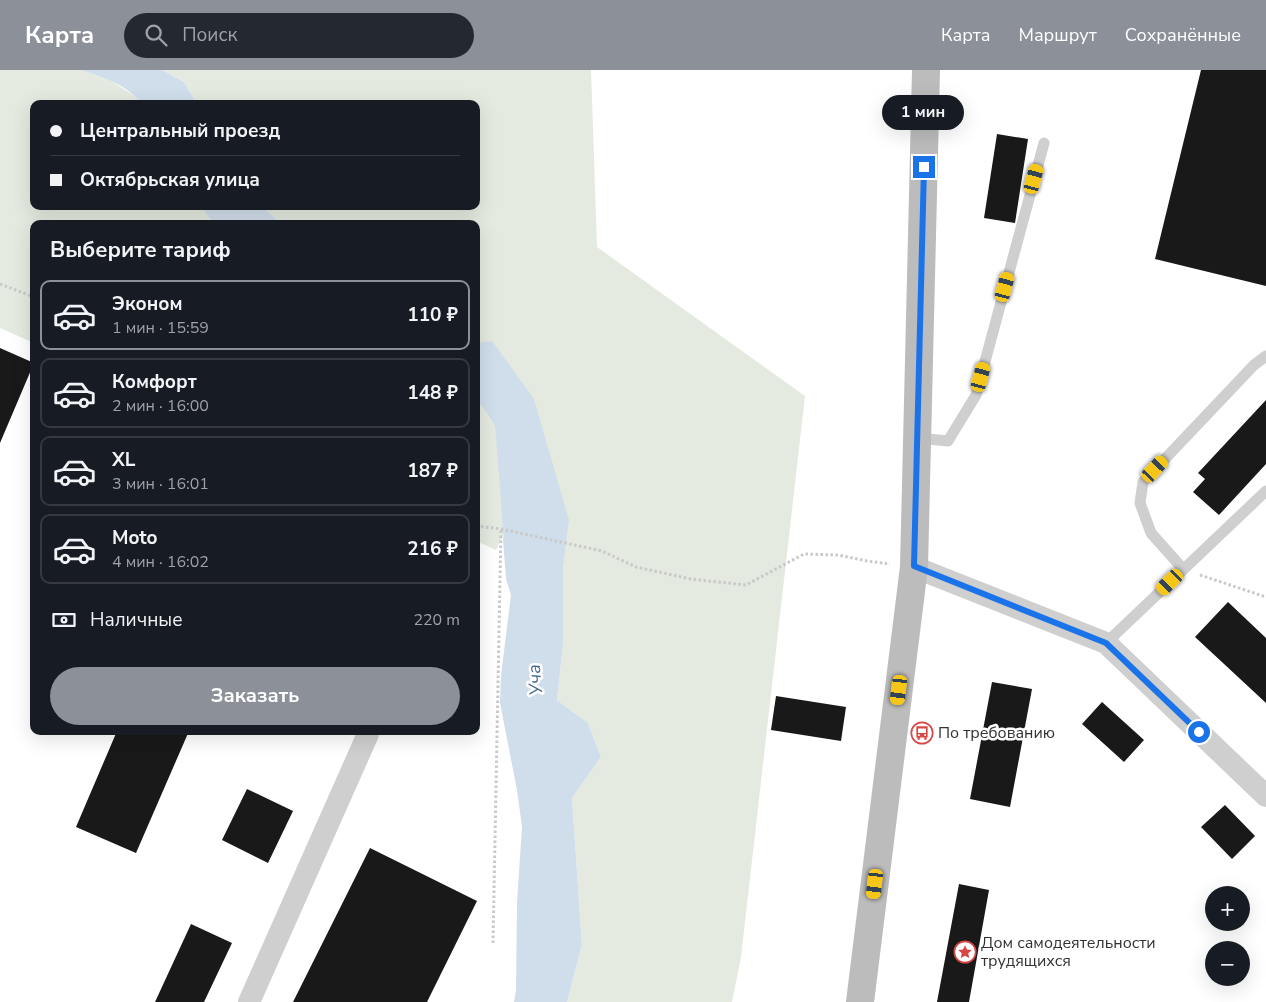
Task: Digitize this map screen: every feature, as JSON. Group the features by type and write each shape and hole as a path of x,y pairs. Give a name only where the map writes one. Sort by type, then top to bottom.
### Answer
{"street":[{"path":"860,1002 914,566 926,70"},
{"path":"914,566 1106,643 1266,796"},
{"path":"249,1002 368,735"}],"lane":[{"path":"917,438 948,441 976,395 1044,143"},
{"path":"1183,569 1151,533 1140,504 1143,482 1254,365 1266,356"},
{"path":"1106,643 1266,491"}],"path":[{"path":"0,284 30,295"},
{"path":"480,526 501,529 602,551 636,567 691,579 746,584 804,554 838,555 867,562 914,566"},
{"path":"494,943 501,529"},
{"path":"1183,569 1263,596 1266,595"}],"shaded area":[{"path":"0,70 81,70 108,79 139,100 30,100 30,210 203,210 211,220 30,220 30,341 0,328"},
{"path":"162,70 591,70 597,247 805,396 741,957 732,1002 567,1002 582,945 572,798 601,757 588,723 557,700 563,645 563,566 480,353 480,220 277,220 266,210 480,210 480,100 195,100 184,82"},
{"path":"480,405 499,434 521,499 496,550 480,543"}],"water":[{"path":"81,70 162,70 184,82 195,100 139,100 130,92 106,79"},
{"path":"203,210 266,210 277,220 211,220"},
{"path":"492,341 534,399 569,520 563,566 563,645 557,700 588,723 601,757 572,798 582,945 567,1002 514,1002 516,990 517,902 522,827 517,790 500,703 501,675 511,595 506,579 503,539 521,499 499,434 480,405 480,342"}],"building":[{"path":"1201,70 1266,70 1266,286 1155,259"},
{"path":"997,134 1028,139 1015,223 984,218"},
{"path":"0,348 30,361 30,372 0,443"},
{"path":"1266,400 1266,464 1219,515 1193,492 1205,479 1198,473"},
{"path":"1228,602 1266,638 1266,703 1195,637"},
{"path":"992,682 1032,689 1010,807 970,799"},
{"path":"776,696 846,707 841,741 771,730"},
{"path":"1102,702 1144,740 1124,762 1082,724"},
{"path":"115,735 187,735 136,853 76,827"},
{"path":"247,789 293,811 268,863 222,840"},
{"path":"1225,805 1255,836 1232,859 1201,827"},
{"path":"370,848 477,901 427,1002 293,1002"},
{"path":"959,884 989,890 969,1002 937,1002"},
{"path":"191,924 232,943 204,1002 155,1002"}],"waterway":[{"name":"Уча","path":"480,375 514,410 525,556"}],"place":[{"name":"По требованию","path":"922,733"},
{"name":"Дом самодеятельности трудящихся","path":"965,952"}],"route":[{"path":"924,167 914,566 1106,643 1199,732"}]}
